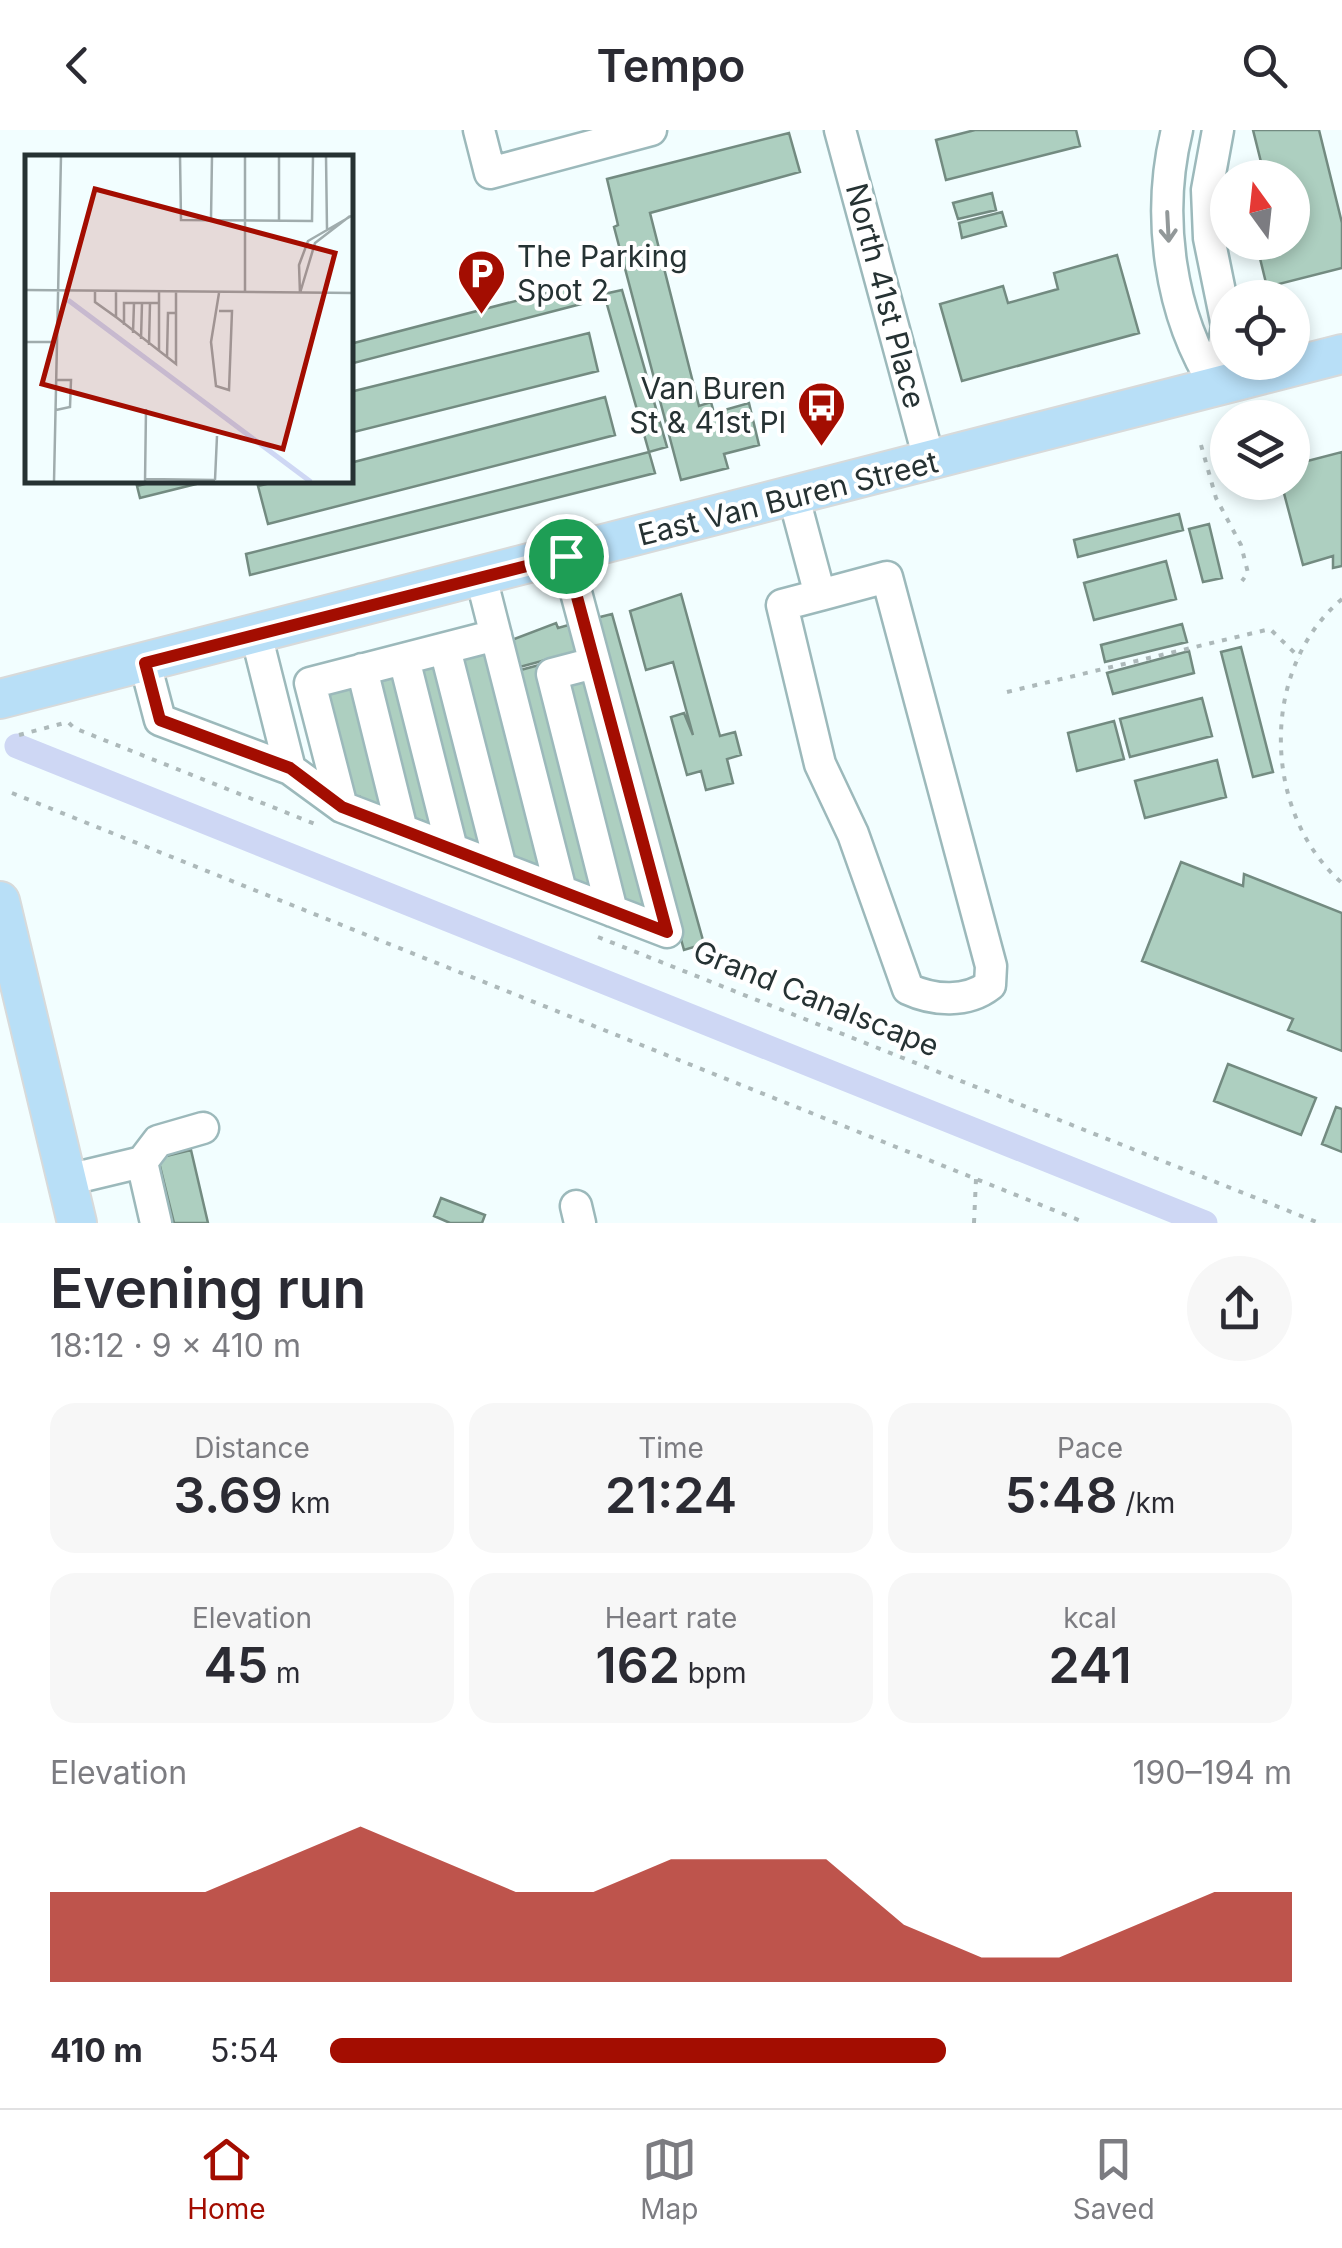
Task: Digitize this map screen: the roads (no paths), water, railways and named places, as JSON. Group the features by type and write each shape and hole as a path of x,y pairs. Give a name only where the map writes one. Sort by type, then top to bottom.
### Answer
{"main road":[{"name":"East Van Buren Street","path":"14,696 1342,354"},
{"path":"0,901 10,985 77,1223"}],"street":[{"path":"479,130 490,173 651,130"},
{"name":"North 41st Place","path":"840,130 930,463"},
{"path":"1177,130 1166,203 1168,241 1194,352 1217,388"},
{"path":"1217,388 1227,326 1209,238 1207,190 1218,130"},
{"path":"794,498 820,595"},
{"path":"145,663 160,720 290,768 338,819 402,830 501,868 561,892 603,923 667,932 566,556"},
{"path":"480,577 561,892"},
{"path":"887,578 991,966 990,985 978,994 930,1000 908,990 899,973 853,834 820,764 782,605 820,595 887,578"},
{"path":"256,634 290,768"},
{"path":"338,819 310,683 496,635"},
{"path":"444,648 501,868"},
{"path":"404,659 452,849"},
{"path":"594,663 552,674 603,923"},
{"path":"362,670 402,830"},
{"path":"67,1180 142,1162 158,1141 202,1128"},
{"path":"142,1162 156,1223"}],"waterway":[{"path":"17,746 1205,1223"}],"place":[{"name":"The Parking Spot 2","path":"482,316"},
{"name":"Van Buren St & 41st Pl","path":"821,448"}]}
